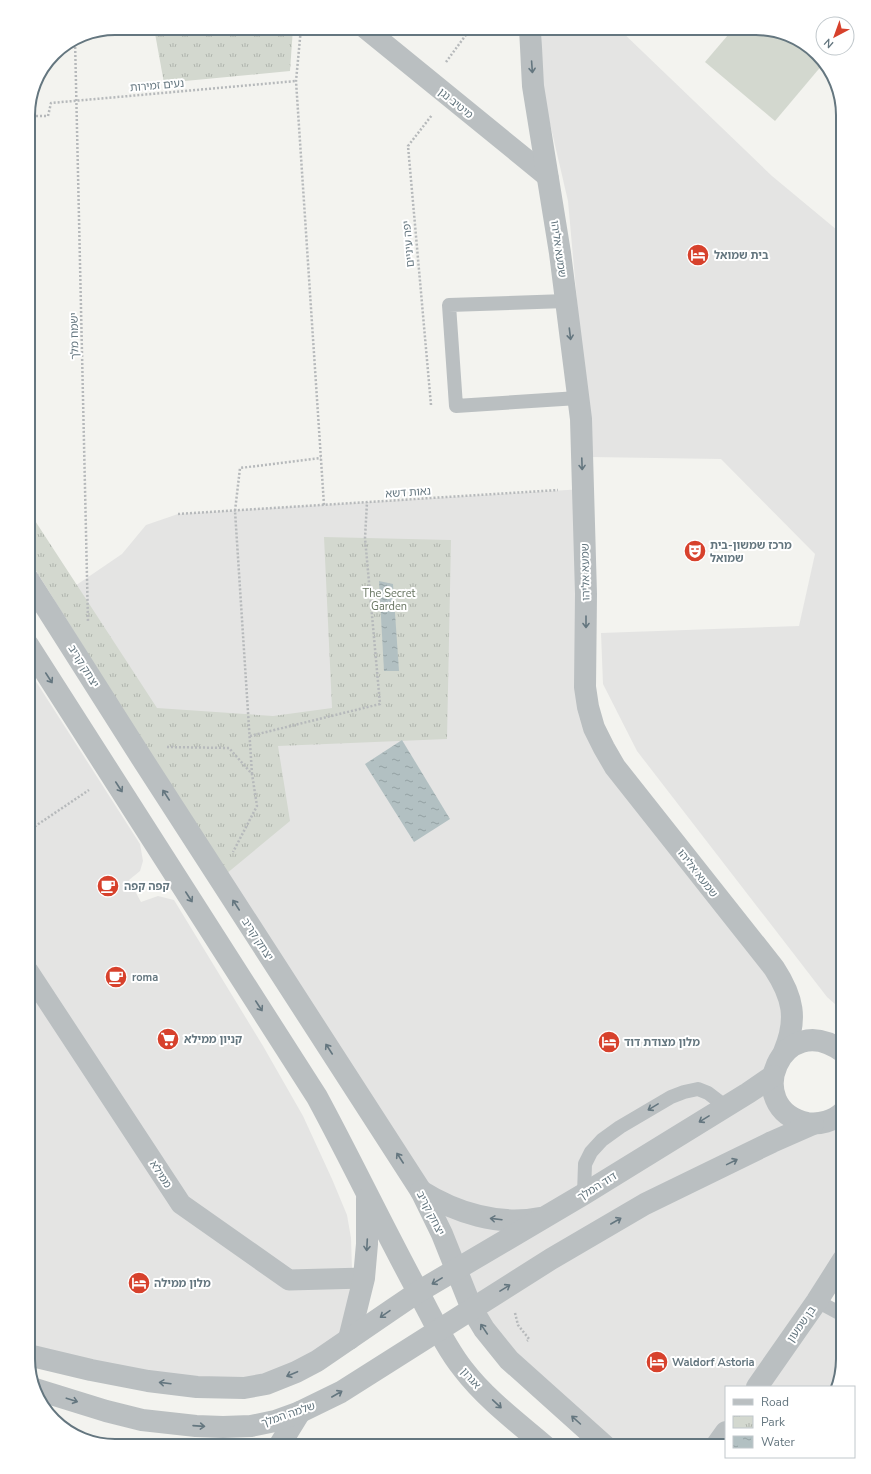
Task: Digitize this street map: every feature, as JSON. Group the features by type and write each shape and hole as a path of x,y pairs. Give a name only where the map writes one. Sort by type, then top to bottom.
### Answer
{"street":[{"name":"מיטיב נגן","path":"374,35 548,177"},
{"name":"שמעא אליהו","path":"530,35 533,86 548,177 581,419 586,594 585,687 588,707 594,728 615,768 774,968 783,982 789,998 792,1022 791,1036 777,1063 773,1076"},
{"name":"יצחק קריב","path":"35,589 141,757 421,1191 442,1234 472,1309"},
{"path":"35,656 317,1097 349,1156 418,1292 324,1357 296,1372 266,1384 244,1388 197,1387 148,1381 91,1370 35,1357"},
{"name":"ממילא","path":"35,981 181,1204 289,1280 364,1278"},
{"path":"784,1052 796,1044 808,1041 821,1041 836,1047"},
{"path":"773,1076 773,1090 778,1103 787,1114 800,1121 813,1124"},
{"name":"דוד המלך","path":"418,1292 548,1216 773,1076"},
{"path":"597,1439 509,1360 496,1346 472,1309 551,1259 645,1204 772,1142 813,1124 827,1122 836,1117"},
{"path":"421,1191 449,1206 465,1212 494,1219 513,1221 548,1216"},
{"path":"349,1339 364,1278 367,1244 366,1192"},
{"name":"בן שמעון","path":"758,1386 836,1271"},
{"name":"אגרון","path":"418,1292 438,1330 456,1359 480,1389 537,1439"},
{"name":"שלמה המלך","path":"42,1391 106,1411 142,1420 196,1426 251,1426 275,1421 300,1412 341,1392 472,1309"},
{"path":"283,1439 300,1412"}],"lane":[{"path":"566,302 449,305 456,406 578,398"},
{"path":"584,1194 585,1164 591,1152 602,1140 620,1127 671,1097 698,1089 708,1093 726,1106"},
{"path":"817,1301 836,1311"}],"path":[{"path":"301,35 296,81 324,505"},
{"path":"431,82 466,35"},
{"name":"ישמח מלך","path":"75,46 88,625"},
{"name":"נעים זמירות","path":"35,116 48,116 51,103 296,81"},
{"name":"יפה עיניים","path":"430,405 408,146 447,96"},
{"path":"230,857 257,806 252,774 235,510 240,468 321,458"},
{"name":"נאות דשא","path":"178,514 583,489"},
{"path":"250,736 380,704 365,538 368,502"},
{"path":"141,757 160,747 229,748 252,774"},
{"path":"35,827 111,775"},
{"path":"509,1360 529,1340 518,1325 515,1314 516,1310"}],"shaded area":[{"path":"542,35 625,35 772,176 836,229 836,1005 827,997 637,751 603,684 601,633 799,626 815,554 721,459 591,457 568,201 541,85"},
{"path":"583,489 594,728 789,998 777,1063 787,1114 836,1112 836,1271 817,1301 836,1311 836,1359 831,1386 725,1386 725,1439 597,1439 509,1360 450,1252 50,603 122,554 146,525 178,514"},
{"path":"35,680 140,844 143,861 140,871 129,880 141,902 158,896 174,900 263,1046 303,1116 347,1215 351,1238 352,1270 349,1339 244,1388 35,1356"}],"green space":[{"path":"155,35 293,35 290,71 164,83"},
{"path":"728,35 761,35 782,39 800,48 820,67 775,121 705,62"},
{"name":"The Secret Garden","path":"35,521 157,708 273,716 332,708 324,537 451,540 447,739 278,746 290,821 226,874 35,569"}],"water":[{"path":"379,581 393,584 399,671 384,671"},
{"path":"402,740 450,819 414,842 365,764"}],"place":[{"name":"בית שמואל","path":"698,255"},
{"name":"מרכז שמשון-בית שמואל","path":"695,551"},
{"name":"קפה קפה","path":"108,886"},
{"name":"roma","path":"116,977"},
{"name":"קניון ממילא","path":"168,1039"},
{"name":"מלון מצודת דוד","path":"609,1042"},
{"name":"מלון ממילה","path":"139,1283"},
{"name":"Waldorf Astoria","path":"657,1362"}]}
